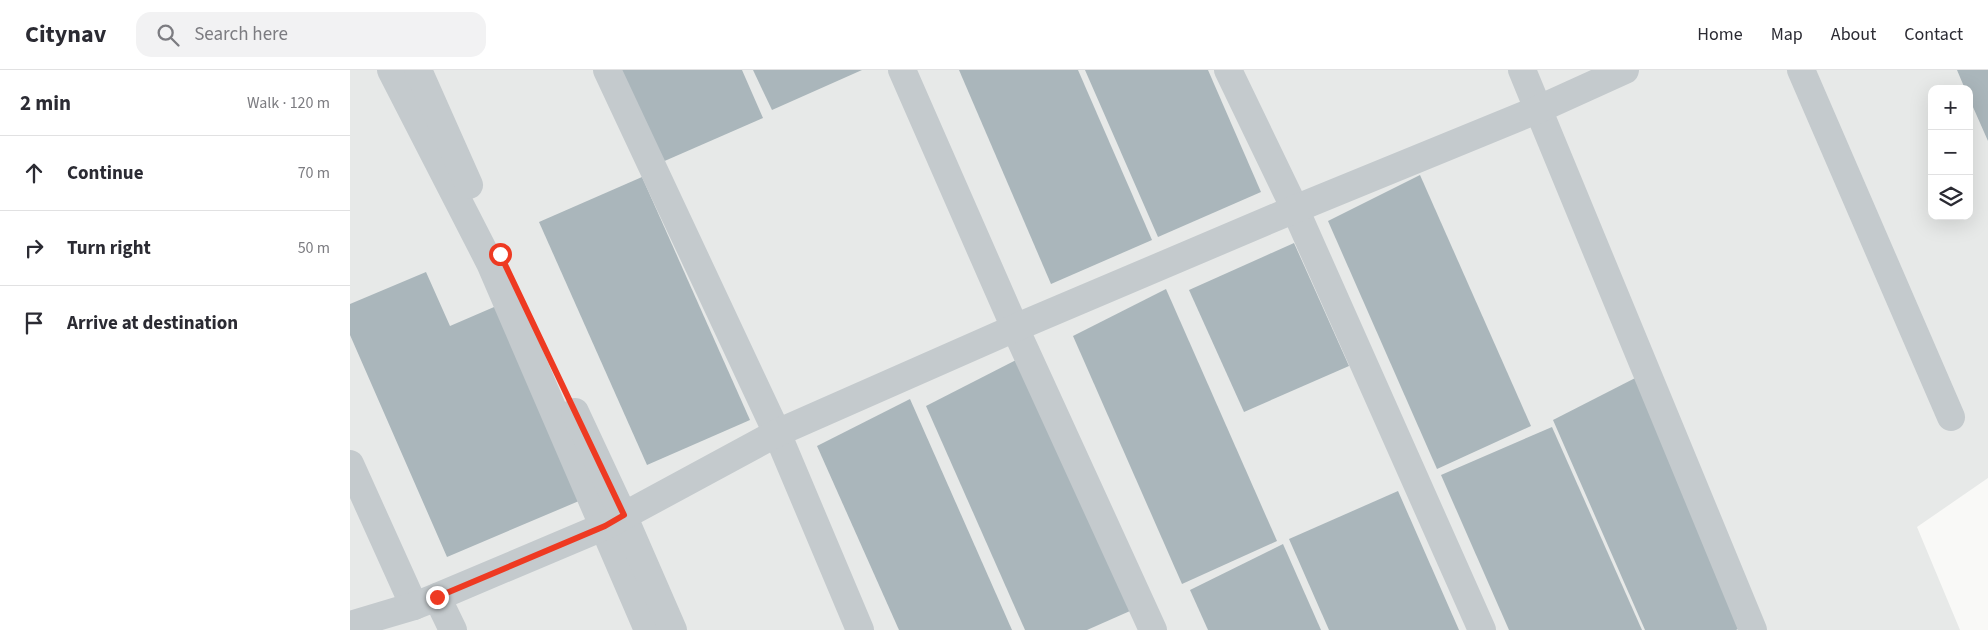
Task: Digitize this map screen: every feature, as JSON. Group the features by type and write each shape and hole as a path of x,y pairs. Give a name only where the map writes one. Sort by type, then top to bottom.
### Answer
{"street":[{"path":"391,70 490,263 614,520 674,630"},
{"path":"418,70 500,254 614,520 648,630"},
{"path":"608,70 777,433 860,630"},
{"path":"902,70 1015,328 1152,630"},
{"path":"1228,70 1295,209 1482,630"},
{"path":"1522,70 1753,630"},
{"path":"350,625 425,602 614,520 777,433 1015,328 1625,70"},
{"path":"1801,70 1951,417"},
{"path":"350,464 425,602 452,630"}],"shaded area":[{"path":"350,70 1988,70 1988,478 1917,527 1960,630 350,630"}],"building":[{"path":"620,70 742,70 763,118 660,163"},
{"path":"753,70 862,70 772,110"},
{"path":"959,70 1078,70 1152,240 1051,284"},
{"path":"1085,70 1208,70 1261,192 1158,237"},
{"path":"1957,70 1988,70 1988,141 1973,107 1973,85 1963,85"},
{"path":"1420,175 1531,426 1437,469 1328,221"},
{"path":"642,177 750,420 647,465 539,222"},
{"path":"1294,243 1349,366 1244,412 1189,290"},
{"path":"426,272 450,326 501,304 586,498 447,557 350,335 350,304"},
{"path":"1166,289 1277,541 1182,584 1073,336"},
{"path":"1018,359 1130,611 1087,630 1025,630 926,406"},
{"path":"1645,373 1748,624 1736,630 1645,630 1553,420"},
{"path":"910,399 1012,630 899,630 817,446"},
{"path":"1552,427 1642,630 1509,630 1441,475"},
{"path":"1398,491 1459,630 1329,630 1289,539"},
{"path":"1283,544 1321,630 1208,630 1190,590"}],"route":[{"path":"437,597 605,526 624,515 500,254"}]}
